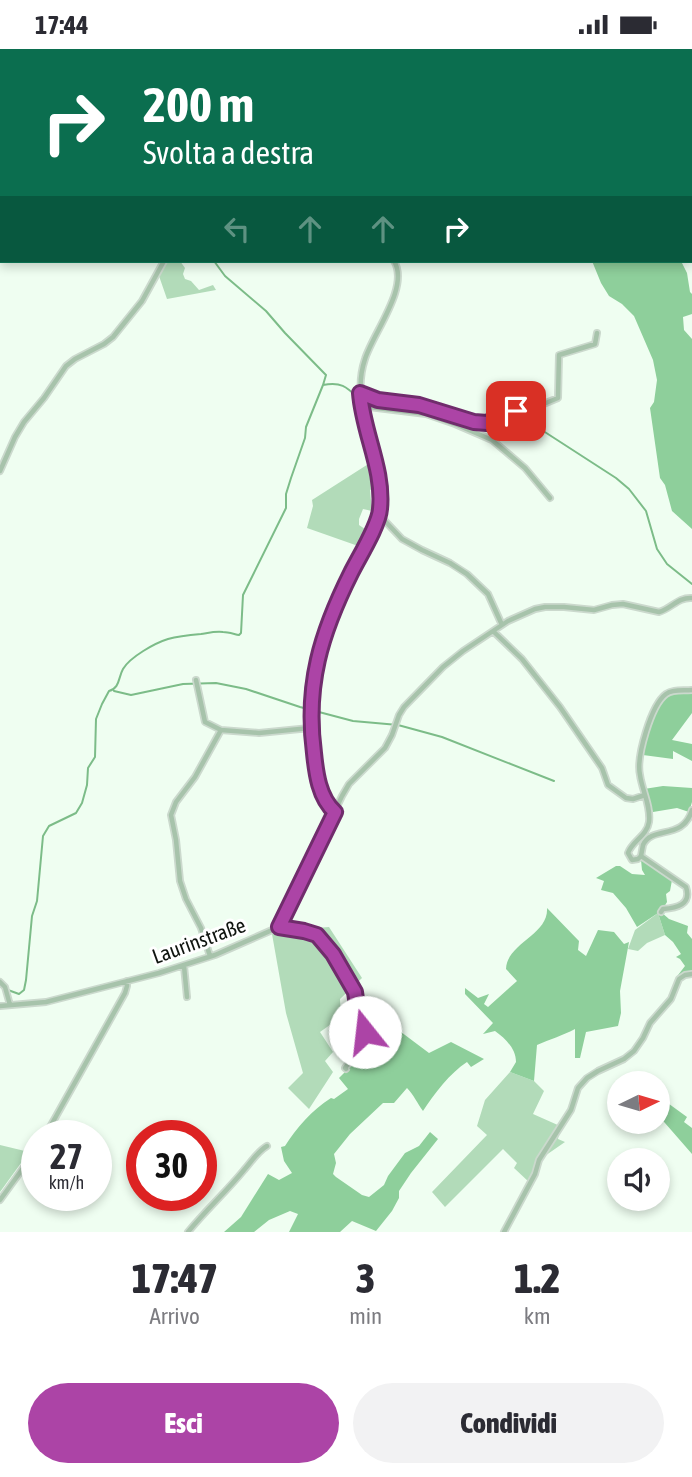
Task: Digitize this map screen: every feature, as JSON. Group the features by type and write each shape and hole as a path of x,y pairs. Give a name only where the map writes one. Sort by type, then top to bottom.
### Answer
{"street":[{"path":"0,471 24,422 66,366 113,337 142,301 163,263"},
{"path":"395,263 399,270 396,291 365,359 360,393 376,461 380,512 402,539 450,563 488,594 502,625"},
{"path":"360,393 378,400 419,405 474,422 487,423 511,411 524,412 558,398 559,355 595,344 597,333"},
{"path":"361,406 426,414 492,440 525,468 550,498"},
{"path":"335,812 329,807 322,792 316,770 310,728 312,681 319,649 380,512"},
{"path":"346,1069 353,1056 359,1054 373,1040 365,1032 355,992 333,954 317,935 279,927 349,784 385,748 399,715 409,701 463,651 523,614 545,607 594,610 623,604 659,612 680,599 692,598"},
{"path":"494,632 522,659 559,707 602,768 608,785 626,798 645,795"},
{"path":"197,683 205,722 221,730 259,733 310,728"},
{"path":"692,690 668,692 661,699 648,728 639,761 639,773 648,807 649,824 628,851 632,860 641,856 643,845 651,836 682,826 692,811"},
{"path":"210,956 180,881 172,815 176,802 195,777 221,730"},
{"path":"641,856 690,892 691,896 684,906 663,909 661,912"},
{"name":"Laurinstraße","path":"0,1006 46,1002 184,965 279,927"},
{"path":"184,965 187,997"},
{"path":"504,1232 539,1160 571,1110 578,1088 587,1078 634,1051 653,1019 671,999 679,979 692,974"},
{"path":"54,1120 125,993 127,981"},
{"path":"0,982 6,989 10,1005"},
{"path":"188,1232 259,1151 267,1146"},
{"path":"0,1200 21,1171"}],"green space":[{"path":"166,263 181,263 185,268 185,279 191,281 199,290 213,285 216,290 167,299 159,276"},
{"path":"593,263 682,263 687,273 692,294 692,314 683,317 684,330 692,339 692,529 672,511 665,485 660,478 650,408 654,402 657,380 653,360 634,316 609,296"},
{"path":"373,461 377,487 370,490 372,511 363,509 359,519 359,525 368,531 361,547 307,528 312,500"},
{"path":"675,693 692,693 692,713 672,740 692,744 692,761 673,751 673,759 643,755 652,722 664,699"},
{"path":"663,786 692,788 689,812 677,808 653,812 644,789"},
{"path":"641,860 672,880 670,891 666,894 667,902 661,912 669,919 688,926 687,933 692,939 692,973 678,981 675,979 685,966 676,957 681,954 665,935 658,913 637,927 613,893 601,890 604,881 596,878 616,866 632,874 645,875"},
{"path":"547,908 579,941 578,950 586,956 598,930 614,932 624,944 629,942 620,991 621,1013 618,1026 586,1032 580,1058 575,1058 575,1029 537,1045 534,1081 510,1072 516,1062 512,1049 495,1031 483,1034 493,1023 465,994 465,988 478,998 489,994 484,1004 488,1007 517,981 506,969 508,960 542,925"},
{"path":"658,913 665,935 647,943 638,951 628,949 635,930"},
{"path":"329,927 362,978 340,999 341,1017 320,1032 333,1052 325,1061 333,1072 309,1109 288,1088 303,1073 286,1013 272,934 277,931"},
{"path":"401,1032 429,1053 451,1042 484,1059 471,1067 467,1062 454,1072 423,1111 407,1088 394,1103 383,1103 350,1134 334,1154 336,1163 333,1174 369,1197 384,1185 405,1153 419,1146 430,1132 438,1139 411,1173 399,1191 399,1198 392,1211 376,1231 352,1221 340,1232 289,1232 298,1214 290,1211 269,1220 254,1232 224,1232 241,1217 268,1174 279,1180 292,1173 284,1161 281,1147 285,1146 317,1108 348,1089 339,1078 365,1052 370,1057"},
{"path":"510,1072 534,1081 544,1091 533,1114 560,1126 558,1139 565,1142 539,1160 530,1183 514,1168 517,1163 503,1149 445,1207 432,1192 487,1135 477,1126 485,1100"},
{"path":"670,1105 687,1117 684,1122 692,1128 692,1154 670,1129"},
{"path":"0,1145 21,1150 21,1163 0,1192"}],"waterway":[{"path":"215,263 225,276 266,311 326,375 323,385"},
{"path":"8,990 19,994 24,990 43,836 49,826 76,813 82,803 88,768 95,757 96,719 109,691 117,685 123,669 131,660 163,641 214,632 241,633 243,595 286,508 286,494 305,438 306,427 323,385 343,386 358,398"},
{"path":"365,403 418,410 488,429 514,419 534,425 629,489 646,511 657,549 667,564 692,584"},
{"path":"114,691 131,695 183,684 216,683 246,689 353,721 398,725 442,737 554,781"}],"route":[{"path":"365,1032 355,992 322,940 317,935 304,931 279,927 335,812 329,807 317,775 310,728 310,707 319,649 334,610 380,512 376,461 360,393 378,400 419,405 474,422 487,423 516,411"}]}
